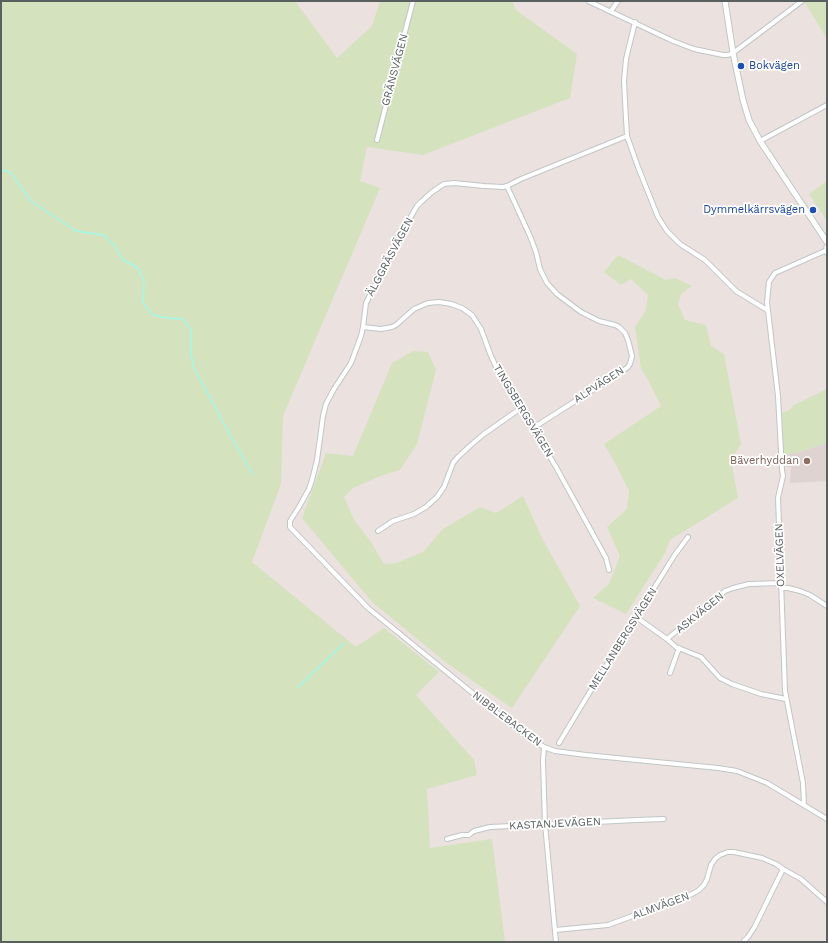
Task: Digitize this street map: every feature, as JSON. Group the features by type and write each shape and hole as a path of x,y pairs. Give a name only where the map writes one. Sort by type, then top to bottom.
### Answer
{"street":[{"name":"GRÄNSVÄGEN","path":"377,140 413,1"},
{"path":"588,1 673,41 694,49 723,55 733,53 802,1"},
{"path":"611,11 618,1"},
{"path":"725,1 733,53 749,120 760,141 827,242"},
{"path":"635,22 626,59 624,81 627,136 658,217 667,231 680,244 705,260 736,292 767,308 769,282 775,273 827,249"},
{"path":"760,141 827,105"},
{"name":"ÄLGGRÄSVÄGEN","path":"290,521 299,507 312,480 317,460 326,404 334,388 351,363 361,336 366,303 409,220 421,202 444,184 454,182 484,186 507,186 627,136"},
{"name":"ALPVÄGEN","path":"507,186 530,236 536,252 540,270 547,283 557,294 582,312 599,321 619,327 625,333 632,356 630,364 624,370 533,428"},
{"name":"TINGSBERGSVÄGEN","path":"363,327 392,328 414,308 428,303 445,303 462,308 472,315 479,324 498,371 556,467 606,558 609,570"},
{"name":"OXELVÄGEN","path":"767,308 778,396 783,476 778,498 786,699 803,783 804,805"},
{"path":"378,531 393,521 414,514 426,507 437,497 444,487 453,463 458,457 478,439 520,408"},
{"name":"NIBBLEBACKEN","path":"290,521 289,524 291,529 368,608 518,730 544,747 586,756 737,771 767,783 827,819"},
{"name":"MELLANBERGSVÄGEN","path":"559,743 674,556 688,537"},
{"name":"ASKVÄGEN","path":"667,639 725,591 749,584 781,585 810,595 827,606"},
{"path":"636,617 676,647 701,657 720,678 732,684 761,694 786,699"},
{"path":"670,673 679,648"},
{"path":"544,747 545,824 556,942"},
{"name":"KASTANJEVÄGEN","path":"448,839 462,835 469,835 474,831 490,827 664,819"},
{"name":"ALMVÄGEN","path":"555,930 608,925 692,894 704,885 715,859 728,852 762,858 776,864 801,879 827,902"},
{"path":"743,942 754,928 783,869"}],"shaded area":[{"name":"Bäverhyddan","path":"827,443 827,481 790,483 791,467 787,467 787,454 799,452"}],"green space":[{"path":"1,1 295,1 337,58 372,26 380,1 512,1 516,10 577,54 570,98 423,155 367,147 360,181 380,188 283,416 281,484 252,562 356,647 384,628 439,672 416,695 474,760 477,775 427,789 430,848 492,839 505,942 1,942"},
{"path":"804,1 827,1 827,39"},
{"path":"827,181 827,221 809,194"},
{"path":"618,255 666,280 675,278 692,286 681,294 678,304 685,320 706,325 711,346 724,354 741,444 731,460 738,498 670,540 665,553 626,614 593,598 609,584 620,556 607,527 627,509 629,491 604,444 661,406 641,369 635,327 646,310 648,295 631,279 621,285 604,272"},
{"path":"413,351 428,352 436,370 417,444 400,470 383,475 353,488 344,497 354,520 371,542 384,564 396,563 423,552 443,529 480,507 496,513 523,496 542,538 580,606 512,708 448,664 372,602 302,518 326,453 353,456 392,363"},
{"path":"827,389 827,443 784,455 782,413 791,409 792,406"}],"waterway":[{"path":"1,170 10,172 31,201 76,231 103,235 114,245 122,259 138,268 144,282 143,303 153,315 182,319 191,329 191,355 194,368 253,475"},
{"path":"298,687 343,644"}],"place":[{"name":"Bokvägen","path":"741,66"},
{"name":"Dymmelkärrsvägen","path":"813,210"},
{"name":"Bäverhyddan","path":"807,461"}]}
